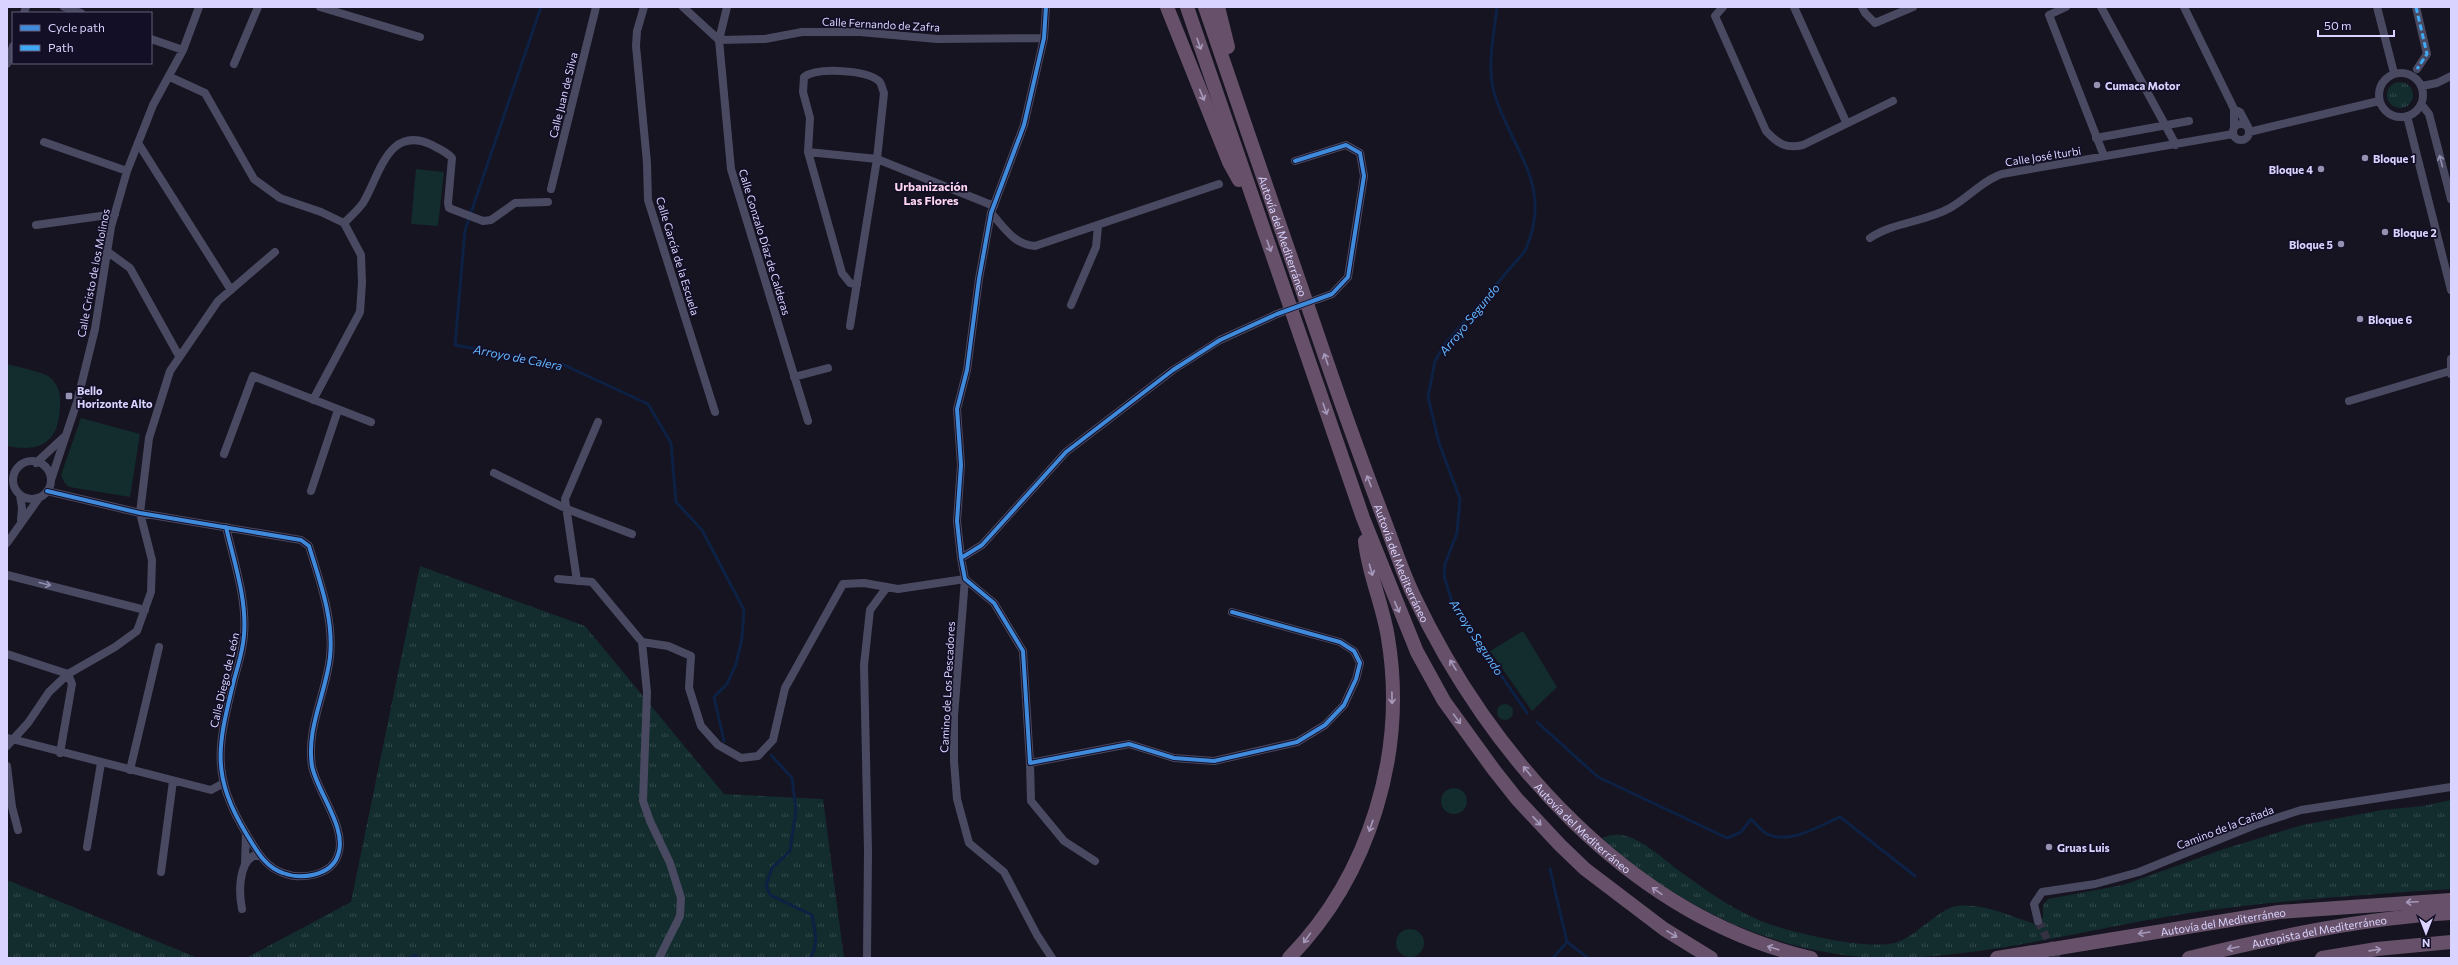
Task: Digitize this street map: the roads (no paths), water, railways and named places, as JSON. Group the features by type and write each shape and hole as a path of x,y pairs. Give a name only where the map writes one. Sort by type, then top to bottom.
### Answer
{"highway":[{"path":"1167,7 1229,162 1260,220"},
{"name":"Autovía del Mediterráneo","path":"1187,7 1363,518 1410,636 1444,701 1517,799 1585,869 1664,929 1711,958"},
{"name":"Autovía del Mediterráneo","path":"1205,7 1354,442 1409,583 1439,643 1491,724 1536,782 1578,826 1604,849 1646,883 1690,912 1754,942 1811,958"},
{"path":"1218,7 1224,34 1255,135 1258,161"},
{"path":"1289,958 1301,945 1340,893 1366,838 1387,767 1392,703 1392,667 1382,610 1366,551 1363,518"},
{"name":"Autovía del Mediterráneo","path":"1997,958 2279,912 2451,900"},
{"name":"Autopista del Mediterráneo","path":"2189,958 2332,927 2388,919 2451,913"},
{"path":"2322,958 2377,949 2451,942"}],"street":[{"path":"64,7 78,12"},
{"name":"Calle Cristo de los Molinos","path":"51,480 77,402 94,329 115,214 127,171 153,106 170,77 183,50 199,7"},
{"path":"234,64 258,7"},
{"path":"320,7 349,11 420,37"},
{"name":"Calle Juan de Silva","path":"551,189 596,7"},
{"name":"Calle García de la Escuela","path":"644,7 637,31 636,46 648,163 648,200 715,412"},
{"path":"683,7 719,40"},
{"name":"Calle Gonzalo Díaz de Calderas","path":"727,7 719,40 731,169 808,421"},
{"name":"Camino de Los Pescadores","path":"1046,7 1044,38 1024,125 992,209 979,279 967,370 957,409 961,465 957,521 965,579 954,716 954,761 957,799 969,843 1004,872 1037,935 1052,958"},
{"path":"1724,7 1715,16 1766,131 1773,139 1791,148 1803,145 1846,122 1892,101"},
{"path":"1794,7 1846,122"},
{"path":"1862,7 1865,14 1875,23 1913,7"},
{"path":"2066,7 2048,15 2104,156"},
{"path":"2102,7 2176,144"},
{"path":"2184,7 2234,109 2233,131 2237,140 2243,140 2248,136 2249,129 2240,112 2234,109"},
{"path":"2377,7 2394,73"},
{"path":"2416,7 2427,54 2417,69"},
{"name":"Calle Fernando de Zafra","path":"719,40 765,39 802,32 860,32 937,39 1044,38"},
{"path":"152,39 183,50"},
{"path":"7,64 12,49"},
{"path":"850,326 857,285 877,159 884,93 880,82 870,76 843,72 812,72 804,77 803,92 810,118 808,152 842,273 850,283 857,285"},
{"path":"2394,73 2408,74 2422,86 2421,104 2413,114 2407,116 2393,116 2387,113 2379,101 2380,86 2384,80 2394,73"},
{"path":"2422,86 2437,83 2451,76"},
{"path":"170,77 205,93 254,179 280,198 322,212 344,223 361,255 362,283 360,312 313,400"},
{"path":"2233,131 2242,124 2249,129 2379,101"},
{"path":"2421,104 2429,114 2451,199"},
{"path":"2407,116 2451,290"},
{"path":"2096,138 2189,121"},
{"name":"Calle José Iturbi","path":"1870,238 1886,229 1944,211 1999,175 2176,144 2233,131"},
{"path":"344,223 364,202 392,150 400,143 410,139 421,140 448,154 452,158 448,203 449,208 454,211 483,221 490,220 515,203 548,202"},
{"path":"44,142 127,171"},
{"path":"138,143 231,290"},
{"path":"961,558 982,545 1073,447 1173,370 1220,340 1277,314 1332,294 1348,277 1364,176 1360,153 1346,145 1295,161"},
{"path":"808,152 877,159 992,209 1015,240 1026,246 1035,246 1098,226 1219,184"},
{"path":"36,225 115,214"},
{"path":"1072,305 1096,247 1098,226"},
{"path":"108,252 130,268 179,356"},
{"path":"8,741 28,723 49,692 68,674 115,647 137,631 151,592 152,560 140,513 149,438 170,370 218,302 275,252"},
{"path":"2349,401 2450,373 2451,359"},
{"path":"794,377 828,368"},
{"path":"224,454 253,376 370,422"},
{"path":"310,491 338,410"},
{"path":"577,581 565,499 598,422"},
{"name":"Calle Cristo de los Molinos","path":"36,463 65,436"},
{"path":"7,543 21,520 39,498 47,491 51,480 48,472 36,463 24,462 10,475 18,493 22,508 21,520"},
{"path":"494,472 566,508 632,534"},
{"path":"7,490 39,498"},
{"path":"47,491 140,513 226,527"},
{"name":"Calle Diego de León","path":"226,527 301,540 306,542 309,546 328,614 330,657 311,743 312,766 340,838 339,854 336,860 326,870 299,876 289,875 272,868 260,856 222,784 219,761 221,731 242,650 244,626 242,598 226,527"},
{"path":"7,575 145,610"},
{"path":"558,579 592,582 642,642 647,692 643,801 670,863 681,898 680,916 659,958"},
{"path":"642,642 668,646 691,656 689,688 701,726 718,745 742,758 758,756 773,740 785,688 843,584 864,583 898,589 965,579 994,602 1023,651 1031,801 1064,842 1095,861"},
{"path":"867,958 868,851 864,665 870,610 887,587"},
{"path":"1030,763 1129,744 1174,758 1214,761 1297,742 1325,725 1344,704 1356,679 1360,663 1354,651 1340,642 1232,612"},
{"path":"130,770 159,647"},
{"path":"7,654 68,674"},
{"path":"60,753 72,684 68,674"},
{"path":"8,741 211,790 222,784"},
{"path":"87,847 101,763"},
{"path":"7,766 12,807 18,830"},
{"path":"162,872 173,781"},
{"name":"Camino de la Cañada","path":"2038,921 2034,904 2042,892 2095,884 2139,872 2255,825 2301,810 2451,787"},
{"path":"245,868 246,832"},
{"path":"242,908 240,890 245,868 249,859 260,856"}],"waterway":[{"name":"Arroyo de Calera","path":"541,7 465,230 455,345 564,365 648,404 671,443 676,502 702,530 744,610 742,638 736,664 727,684 714,697 724,741"},
{"name":"Arroyo Segundo","path":"1497,7 1491,63 1492,85 1503,117 1528,171 1533,189 1535,208 1533,228 1525,251 1445,344 1435,361 1428,397 1439,443 1460,499 1457,533 1445,564 1444,576 1453,605 1527,713"},
{"name":"Arroyo Segundo","path":"1537,722 1598,777 1727,838 1741,832 1751,819 1767,834 1776,837 1785,837 1804,833 1840,817 1915,876"},
{"name":"Arroyo de Calera","path":"771,755 792,778 796,810 790,851 772,868 766,885 770,895 812,915 815,932 815,948 810,958"},
{"path":"1550,869 1567,942 1553,958"},
{"path":"1567,942 1588,958"},
{"path":"410,958 416,955"}],"tunnel":[{"path":"2038,921 2057,958"}],"place":[{"name":"Cumaca Motor","path":"2097,85"},
{"name":"Bloque 1","path":"2365,158"},
{"name":"Bloque 4","path":"2321,169"},
{"name":"Bloque 2","path":"2385,232"},
{"name":"Bloque 5","path":"2341,244"},
{"name":"Bloque 6","path":"2360,319"},
{"name":"Bello Horizonte Alto","path":"69,396"},
{"name":"Gruas Luis","path":"2049,847"}],"district":[{"name":"Urbanización Las Flores","path":"931,193"}]}
